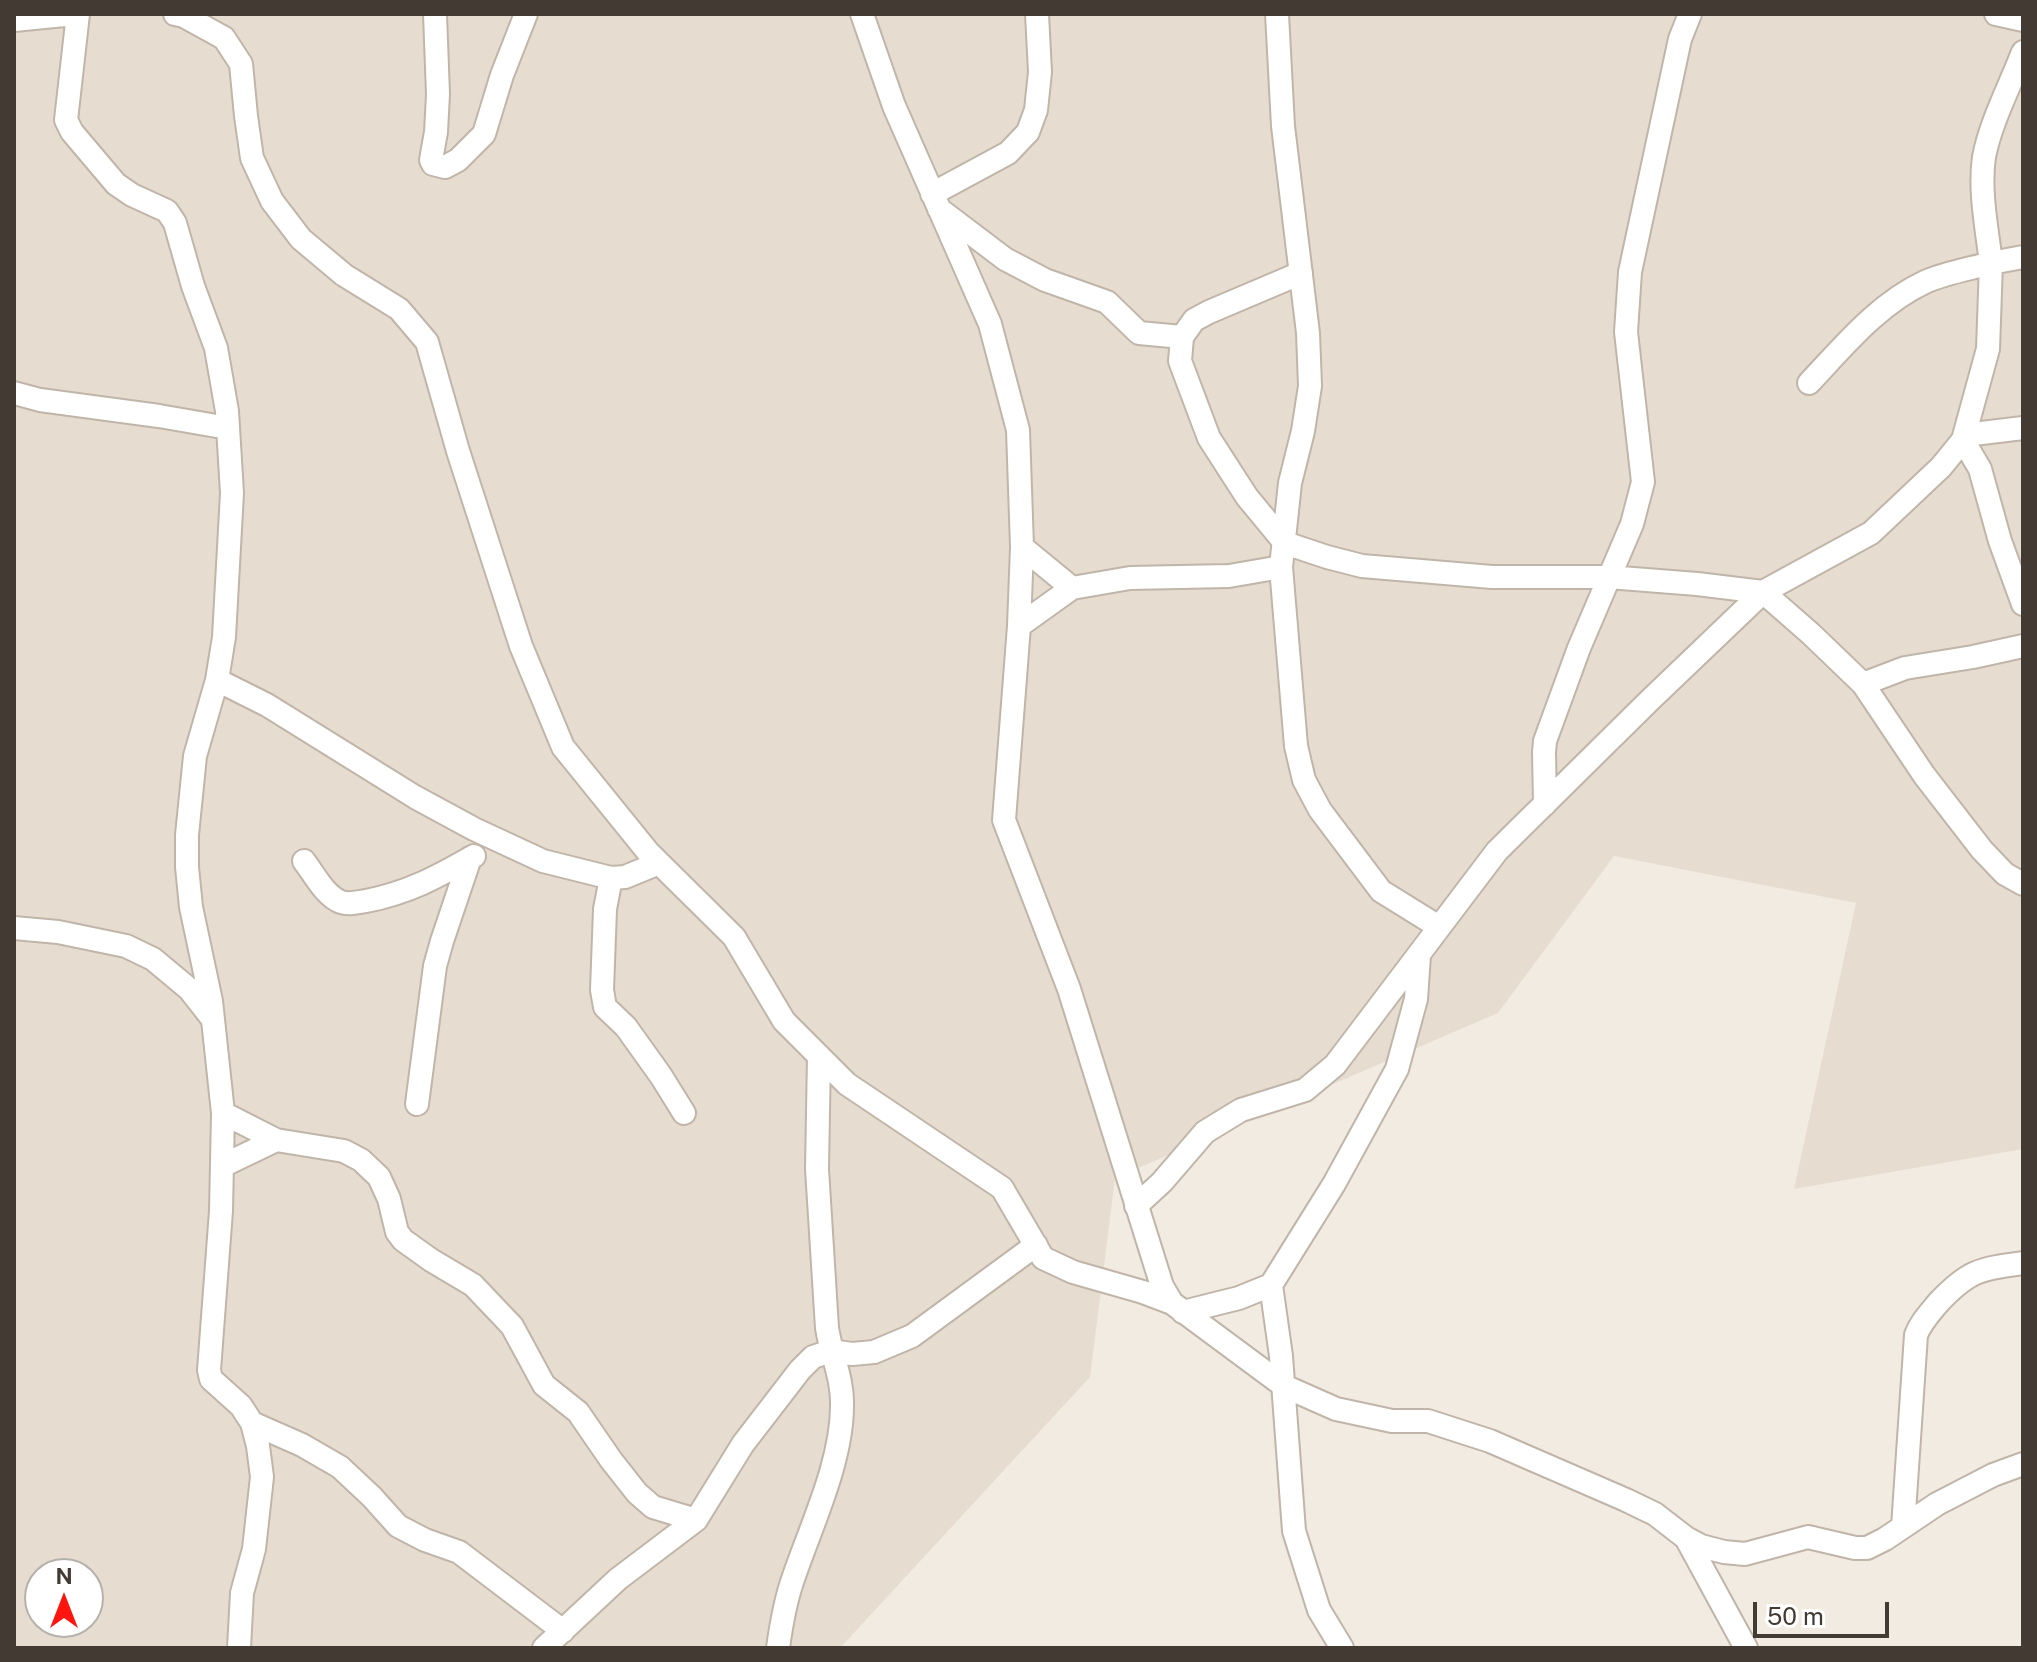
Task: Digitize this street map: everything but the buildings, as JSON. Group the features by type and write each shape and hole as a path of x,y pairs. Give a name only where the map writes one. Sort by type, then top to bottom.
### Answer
{"street":[{"path":"14,20 77,14 66,120 72,132 116,184 167,211 175,223 193,286 216,348 227,411 232,493 224,637 217,680 195,756 187,867 191,907 211,1001 223,1113 221,1211 209,1370 211,1379 241,1406 252,1423 262,1477 254,1549 242,1593 239,1648"},
{"path":"175,14 224,38 241,64 252,158 272,201 301,239 344,275 399,309 427,342 458,451 521,646 563,747 648,852 734,937 784,1021 847,1084 1002,1188 1043,1258 1073,1272 1143,1292 1178,1307 1284,1386 1336,1409 1392,1421 1428,1421 1490,1441 1626,1500 1655,1514 1701,1546 1724,1552 1745,1554 1808,1537 1867,1548 1937,1504 1993,1475 2023,1464"},
{"path":"435,14 438,94 431,160 433,164 445,167 458,160 484,134 502,75 526,14"},
{"path":"862,14 894,106 990,324 1018,430 1022,547 1004,820 1069,989 1162,1286 1178,1307"},
{"path":"935,201 1008,153 1028,132 1036,110 1040,72 1037,14"},
{"path":"1277,14 1283,126 1308,333 1310,386 1290,483 1281,567 1296,746 1304,780 1320,810 1381,891 1439,927"},
{"path":"1545,804 1545,741 1594,610 1632,524 1643,482 1626,332 1630,272 1680,39 1690,14"},
{"path":"1996,14 2023,20"},
{"path":"1136,1206 1162,1182 1205,1132 1241,1110 1305,1090 1335,1065 1497,851 1763,592 1871,533 1941,467 1964,437 1988,349 1991,263 1984,199 1984,161 1992,128 2023,52"},
{"path":"935,201 1005,259 1045,280 1107,302 1139,333 1182,337"},
{"path":"1809,383 1867,322 1897,297 1928,281 2023,257"},
{"path":"1301,273 1194,320 1182,337 1180,361 1209,438 1247,497 1285,543 1362,566 1492,577 1608,577 1763,592 1863,684 1924,775 1982,850 2005,874 2023,884"},
{"path":"14,393 40,400 228,428"},
{"path":"1964,437 2023,428"},
{"path":"1964,437 1980,469 2000,541 2023,604"},
{"path":"1022,547 1072,588"},
{"path":"1019,626 1072,588 1130,578 1229,576 1281,567"},
{"path":"1563,577 1594,610"},
{"path":"1863,684 1905,668 2023,646"},
{"path":"217,680 267,705 415,797 543,861 611,878 625,877 659,863"},
{"path":"417,1104 435,966 473,856 474,829"},
{"path":"304,861 329,894 341,902 353,903 407,891 473,856 506,844"},
{"path":"611,878 605,909 602,990 605,1007 626,1027 684,1113"},
{"path":"14,928 58,932 126,946 153,959 189,989 213,1019"},
{"path":"1178,1307 1239,1298 1271,1285 1334,1184 1397,1069 1416,999 1419,954"},
{"path":"778,1648 790,1586 824,1493 840,1437 843,1403 827,1328 817,1169 819,1056"},
{"path":"223,1113 276,1140 344,1151 361,1160 379,1177 389,1199 397,1232 403,1240 473,1285 512,1326 544,1385 578,1412 637,1493 653,1507 696,1520"},
{"path":"222,1166 276,1140"},
{"path":"544,1648 618,1579 696,1520 743,1444 813,1357 831,1351 852,1354 874,1352 912,1336 1036,1245"},
{"path":"1903,1527 1916,1335 1921,1322 1956,1284 1968,1276 1989,1267 2023,1263"},
{"path":"1271,1285 1284,1386 1294,1531 1319,1610 1342,1648"},
{"path":"252,1423 302,1445 340,1467 398,1526 459,1552 563,1631"},
{"path":"1686,1538 1746,1648"}],"shaded area":[{"path":"14,14 2023,14 2023,1149 1794,1189 1856,903 1614,856 1498,1013 1115,1178 1090,1377 840,1648 14,1648"}]}
